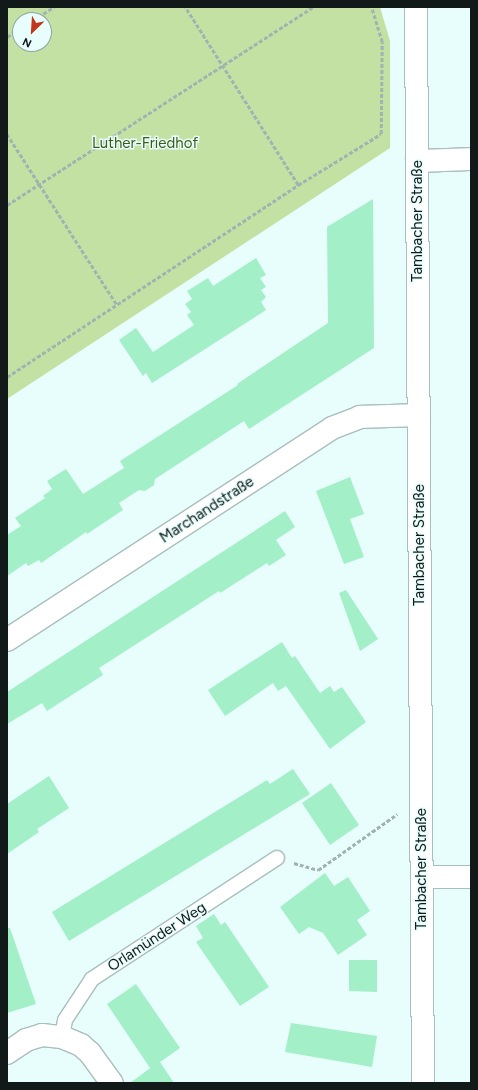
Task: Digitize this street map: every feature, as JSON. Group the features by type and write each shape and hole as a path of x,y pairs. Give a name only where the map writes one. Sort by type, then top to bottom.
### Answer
{"street":[{"name":"Tambacher Straße","path":"416,7 423,1083"},
{"path":"417,161 471,159"},
{"name":"Marchandstraße","path":"7,640 332,428 360,418 419,415"},
{"path":"422,877 471,877"},
{"path":"7,1053 26,1040 42,1035 62,1037 81,1045 90,1053 112,1083"}],"lane":[{"name":"Orlamünder Weg","path":"62,1037 65,1020 92,979 277,858"}],"path":[{"path":"185,7 298,185"},
{"path":"7,205 221,65 313,7"},
{"path":"7,377 298,185 381,134 382,42 371,7"},
{"path":"7,134 117,305"},
{"path":"277,858 318,870 397,814"}],"green space":[{"name":"Luther-Friedhof","path":"7,7 380,7 390,41 390,148 7,399"}],"building":[{"path":"373,199 374,348 249,429 244,421 155,479 154,485 145,491 139,490 119,503 123,510 87,534 86,532 41,563 39,560 28,566 26,563 7,576 7,535 21,526 15,518 45,498 43,496 52,489 47,481 66,469 83,494 124,468 120,461 238,385 237,384 328,323 327,227"},
{"path":"256,258 266,275 260,278 266,287 261,290 266,297 261,302 266,310 152,383 146,373 143,376 119,340 136,328 153,352 194,325 187,315 191,312 185,304 192,299 187,291 208,278 213,286"},
{"path":"350,477 364,514 350,519 364,557 344,564 316,491"},
{"path":"285,511 295,527 276,540 286,555 269,566 267,563 220,593 219,591 99,668 103,675 47,711 42,703 7,724 7,692"},
{"path":"346,590 378,639 360,651 339,593"},
{"path":"282,642 292,658 295,656 320,693 330,686 334,692 342,687 366,722 330,749 286,686 278,691 273,683 225,716 208,690"},
{"path":"293,769 310,794 69,941 52,912 267,780 270,784"},
{"path":"49,776 69,808 37,829 39,832 7,854 7,804"},
{"path":"331,783 359,825 330,845 302,803"},
{"path":"325,873 334,886 348,877 370,911 357,920 367,935 338,955 323,933 309,927 299,934 280,907"},
{"path":"214,914 221,925 225,922 269,987 240,1006 196,942 203,938 196,926"},
{"path":"7,928 10,928 36,1004 7,1013"},
{"path":"349,960 377,960 377,992 349,991"},
{"path":"136,984 180,1048 160,1062 174,1083 130,1083 153,1066 150,1068 107,1004"},
{"path":"291,1023 377,1036 372,1067 285,1052"}]}
